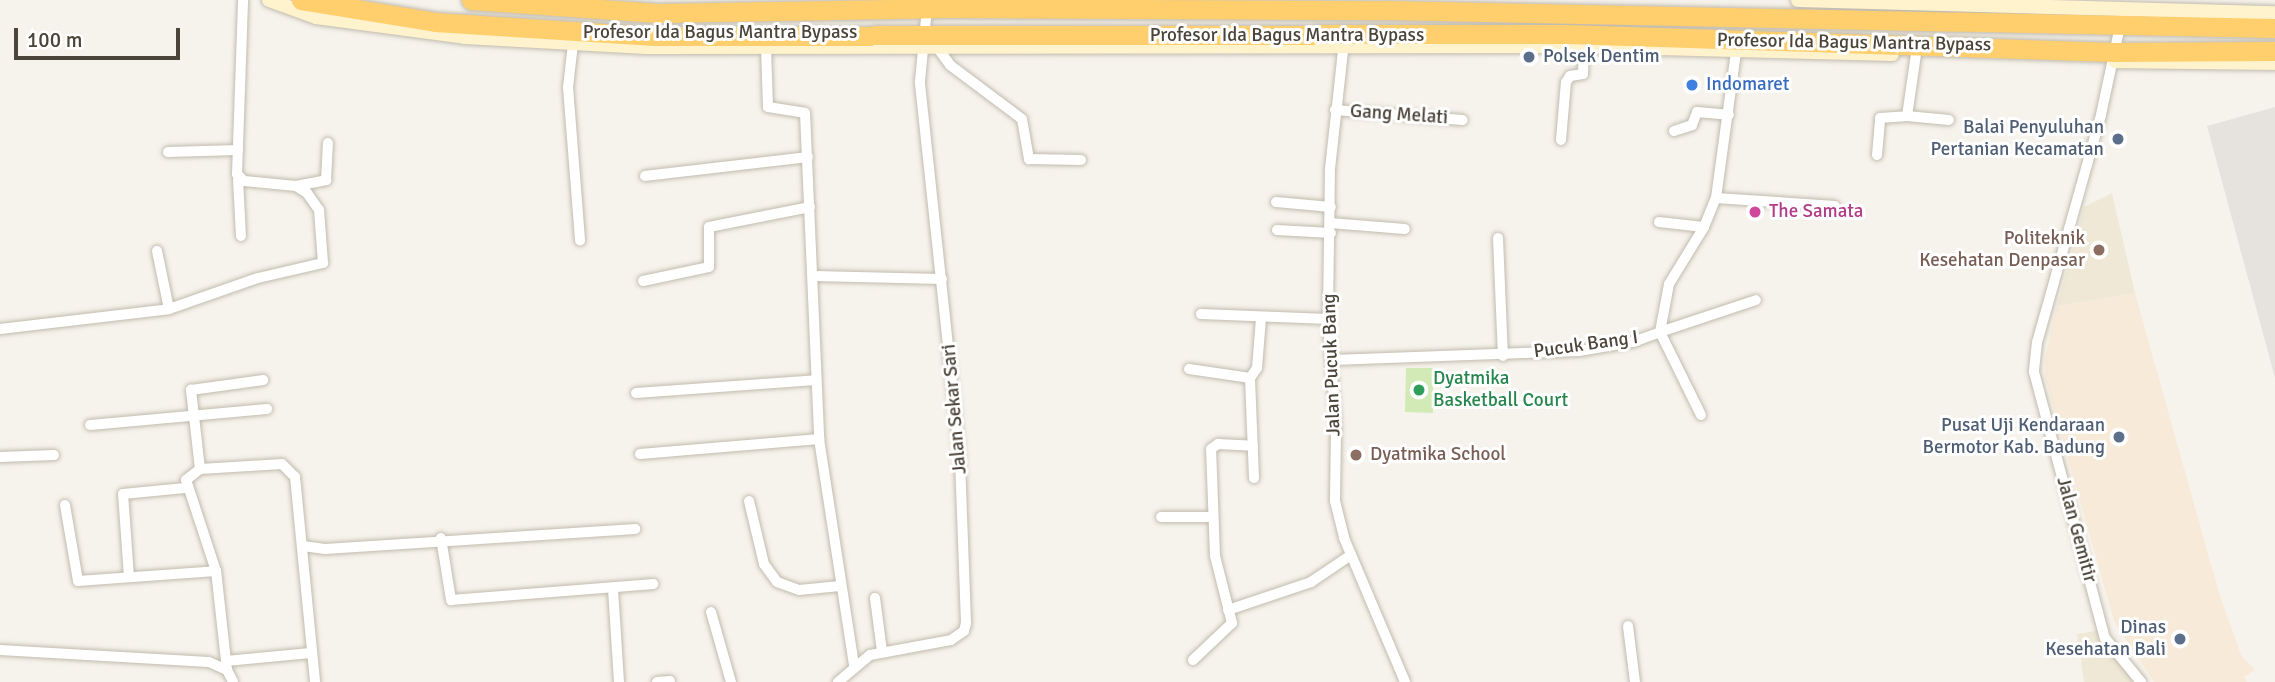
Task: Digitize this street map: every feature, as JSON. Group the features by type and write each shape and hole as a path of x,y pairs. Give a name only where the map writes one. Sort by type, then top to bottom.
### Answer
{"highway":[{"name":"Profesor Ida Bagus Mantra Bypass","path":"301,0 398,18 579,34 929,43 1344,42 1479,35 1737,46 1927,43 2114,57 2275,51"},
{"name":"Profesor Ida Bagus Mantra Bypass","path":"471,0 658,13 927,4 1228,4 1475,11 1725,9 2121,12 2275,28"},
{"path":"1475,11 1479,35"}],"street":[{"path":"241,236 238,150 243,0"},
{"path":"269,0 287,10 335,20 486,39 573,44 766,47 929,43 950,65 1022,119 1029,159 1081,160"},
{"path":"1798,0 1912,1 2121,12 2275,13"},
{"name":"Jalan Sekar Sari","path":"838,682 851,667 883,651 951,640 964,631 966,623 960,458 920,82 929,43 927,4"},
{"name":"Jalan Gemitir","path":"2121,12 2114,57 2037,342 2034,372 2105,638 2141,682"},
{"path":"1344,42 1737,46 1916,54 2275,62"},
{"name":"Jalan Pucuk Bang","path":"1344,42 1335,110 1328,319 1332,360 1335,501 1351,555 1405,682"},
{"path":"573,44 568,87 580,241"},
{"path":"1561,139 1566,82 1570,76 1583,75 1584,46"},
{"name":"Pucuk Bang I","path":"1332,360 1503,356 1579,351 1633,342 1660,332 1669,284 1704,227 1716,198 1737,46"},
{"path":"766,47 768,107 804,112 814,276 819,439 851,667 856,682"},
{"path":"1907,116 1916,54"},
{"name":"Gang Melati","path":"1335,110 1463,120"},
{"path":"1674,131 1692,125 1697,112 1729,115"},
{"path":"1877,155 1879,120 1907,116 1949,120"},
{"path":"238,179 296,186 326,180 328,143"},
{"path":"168,152 238,150"},
{"path":"645,176 808,157"},
{"path":"0,329 169,309 258,278 323,262 319,210 296,186"},
{"path":"1716,198 1835,206"},
{"path":"1276,202 1331,207"},
{"path":"642,281 709,267 709,227 810,207"},
{"path":"1659,222 1704,227"},
{"path":"1277,230 1405,229"},
{"path":"1498,238 1503,356"},
{"path":"157,251 169,309"},
{"path":"814,276 942,279"},
{"path":"1701,415 1660,332 1756,300"},
{"path":"1201,314 1328,319"},
{"path":"1254,478 1250,379 1256,368 1261,318"},
{"path":"1189,369 1250,379"},
{"path":"200,469 189,394 197,386 262,380"},
{"path":"636,393 816,380"},
{"path":"90,425 267,409"},
{"path":"640,454 819,439"},
{"path":"1193,660 1228,631 1228,610 1215,556 1211,449 1218,444 1253,446"},
{"path":"0,457 54,455"},
{"path":"233,682 227,666 216,571 186,488 188,475 200,469 288,467 295,477 303,546 300,555 315,682"},
{"path":"128,577 123,494 186,488"},
{"path":"749,500 764,564 777,582 787,589 799,590 840,586"},
{"path":"65,505 78,581 216,571"},
{"path":"1160,517 1212,517"},
{"path":"303,546 325,548 441,538 635,529"},
{"path":"441,538 451,600 653,584"},
{"path":"1228,610 1311,583 1351,555"},
{"path":"613,589 619,682"},
{"path":"875,598 883,651"},
{"path":"711,612 731,682"},
{"path":"1628,626 1635,682"},
{"path":"0,650 182,659 227,666 311,653"},
{"path":"657,682 670,681"}],"shaded area":[{"path":"2275,107 2275,378 2207,126"},
{"name":"Politeknik Kesehatan Denpasar","path":"2112,193 2135,293 2057,306 2084,207"},
{"name":"Pusat Uji Kendaraan Bermotor Kab. Badung","path":"2135,293 2219,593 2241,655 2255,670 2244,677 2247,682 2154,682 2114,621 2045,377 2045,357 2057,306"},
{"path":"2102,630 2139,682 2084,682 2077,634"}],"green space":[{"name":"Dyatmika Basketball Court","path":"1406,368 1433,368 1433,413 1405,412"}],"place":[{"name":"Polsek Dentim","path":"1529,57"},
{"name":"Indomaret","path":"1692,85"},
{"name":"Balai Penyuluhan Pertanian Kecamatan","path":"2118,139"},
{"name":"The Samata","path":"1755,212"},
{"name":"Politeknik Kesehatan Denpasar","path":"2099,250"},
{"name":"Dyatmika Basketball Court","path":"1419,390"},
{"name":"Pusat Uji Kendaraan Bermotor Kab. Badung","path":"2119,437"},
{"name":"Dyatmika School","path":"1356,455"},
{"name":"Dinas Kesehatan Bali","path":"2180,639"}]}
